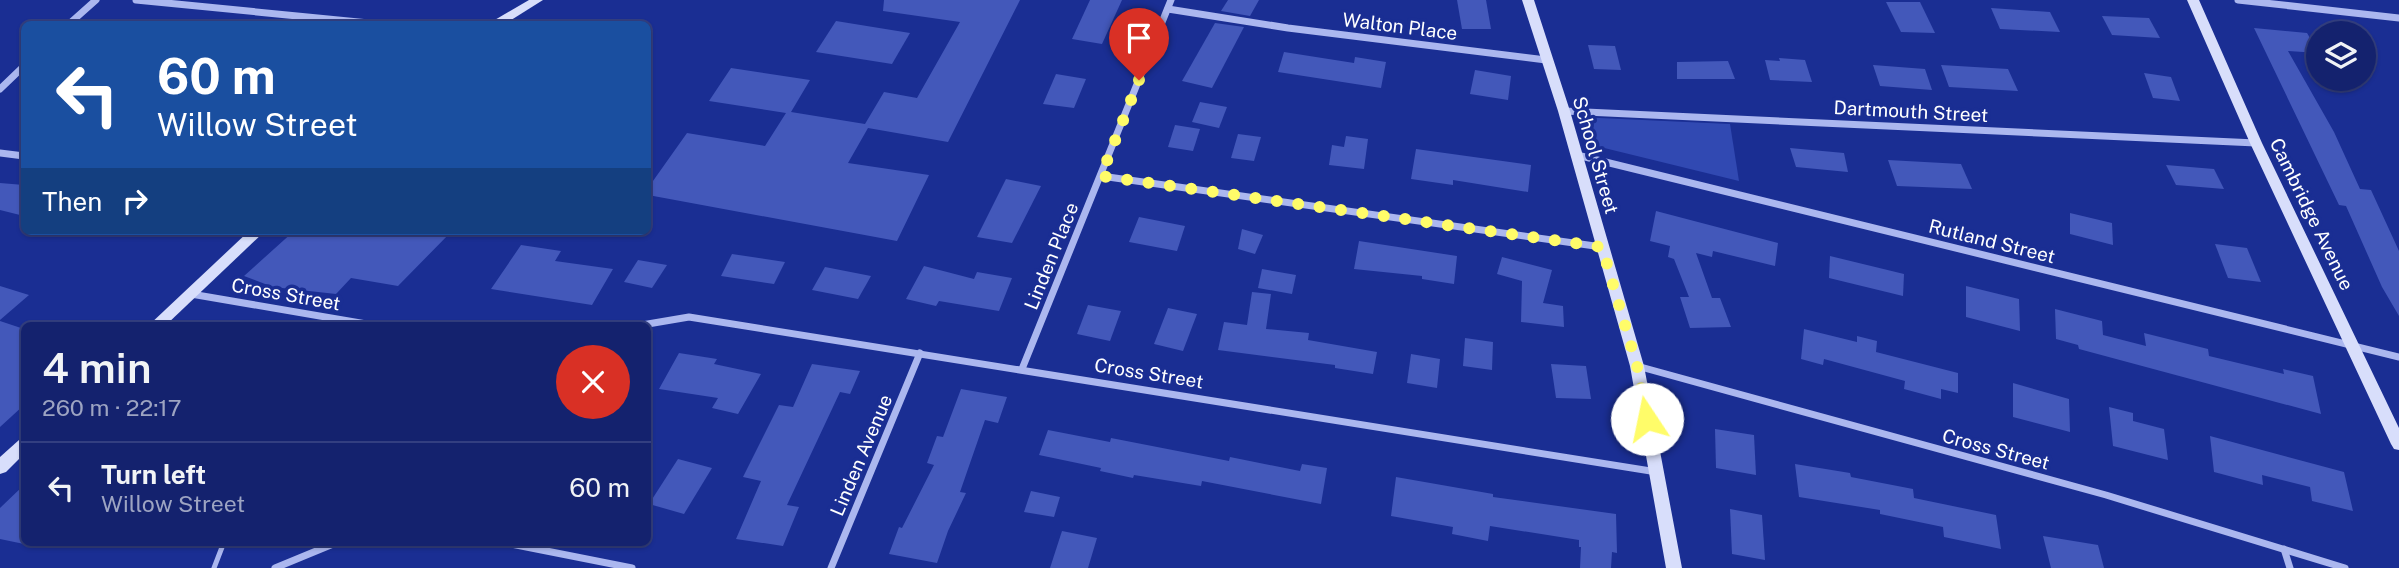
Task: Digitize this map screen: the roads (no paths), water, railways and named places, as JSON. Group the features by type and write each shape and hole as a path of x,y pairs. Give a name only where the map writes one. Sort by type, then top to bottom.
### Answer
{"street":[{"path":"72,21 96,0"},
{"path":"136,0 349,21"},
{"path":"502,21 537,0"},
{"name":"Linden Place","path":"1022,369 1171,0"},
{"name":"School Street","path":"1528,0 1564,111 1637,366 1674,568"},
{"name":"Cambridge Avenue","path":"2193,0 2256,143 2399,444"},
{"path":"2238,0 2399,18"},
{"name":"Walton Place","path":"1168,9 1288,28 1546,60"},
{"path":"0,89 21,69"},
{"name":"Dartmouth Street","path":"1564,111 2256,143"},
{"path":"0,153 21,156"},
{"name":"Rutland Street","path":"1577,155 2399,357"},
{"path":"1101,176 1602,247"},
{"path":"159,322 254,235"},
{"name":"Cross Street","path":"190,294 354,322"},
{"name":"Cross Street","path":"651,323 689,317 1657,472"},
{"name":"Linden Avenue","path":"831,568 920,354"},
{"name":"Cross Street","path":"1637,366 2106,495 2345,568"},
{"path":"0,467 21,448"},
{"path":"275,568 328,546"},
{"path":"520,546 632,568"},
{"path":"2284,549 2290,568"}],"lane":[{"path":"214,568 222,546"}]}
